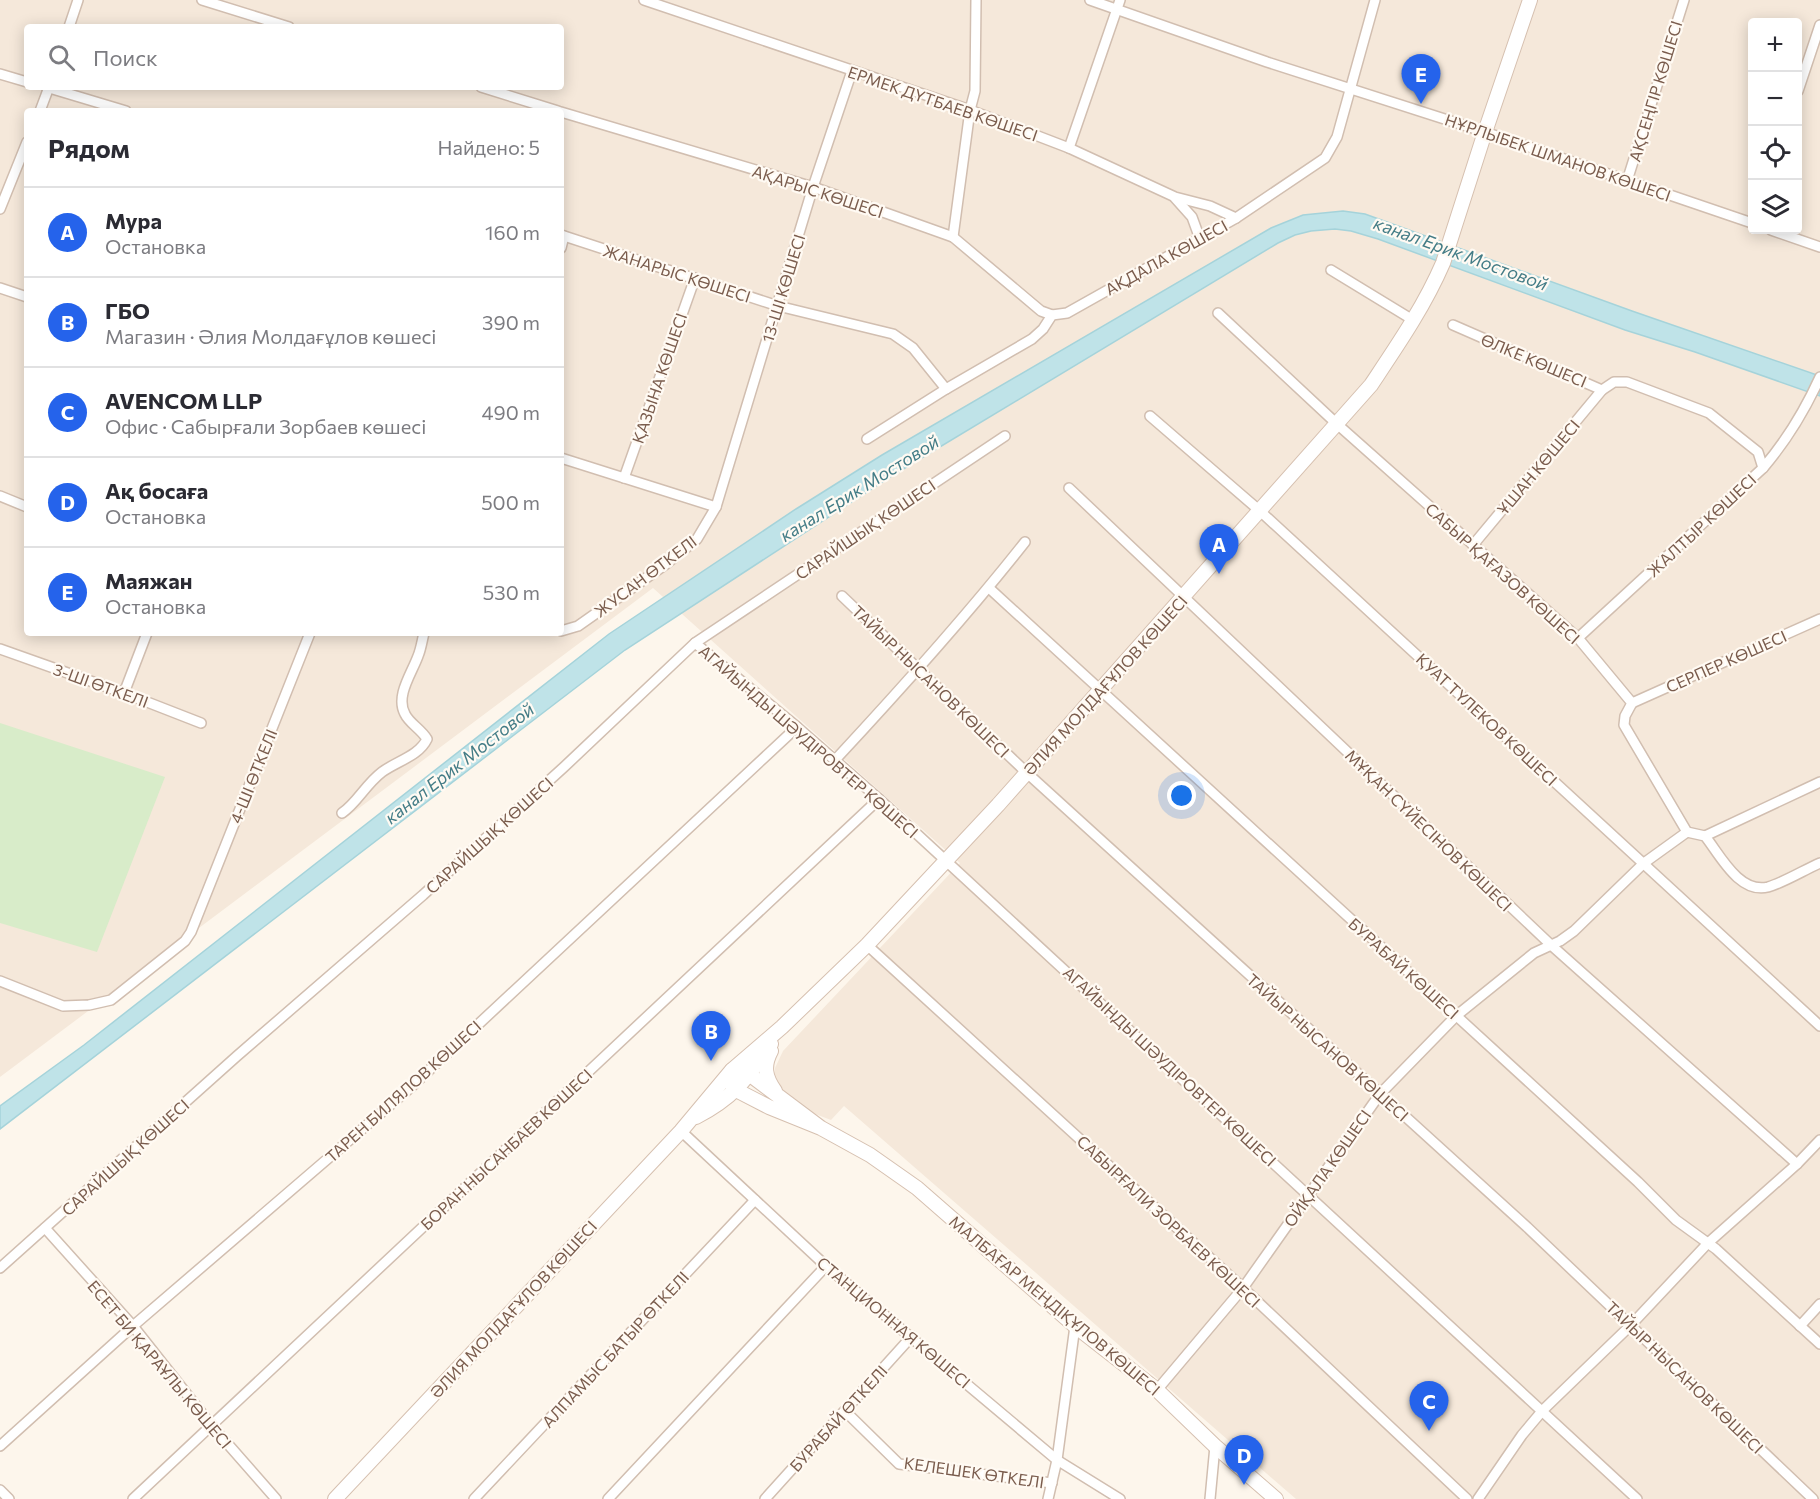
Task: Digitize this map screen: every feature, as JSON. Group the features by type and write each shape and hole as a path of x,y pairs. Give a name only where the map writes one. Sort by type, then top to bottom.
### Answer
{"main road":[{"name":"ӘЛИЯ МОЛДАҒҰЛОВ КӨШЕСІ","path":"335,1499 681,1131 732,1071 782,1028 867,945 947,861 1101,691 1371,385 1413,320 1434,284 1443,263 1530,0"},
{"name":"ӘЛИЯ МОЛДАҒҰЛОВ КӨШЕСІ","path":"691,1119 717,1106 736,1090 782,1028"},
{"path":"717,1106 773,1101 765,1072 767,1059 782,1028"},
{"name":"МАЛБАҒАР МЕҢДІҚҰЛОВ КӨШЕСІ","path":"732,1071 740,1070 749,1074 773,1101"},
{"path":"732,1071 730,1082 736,1090"},
{"name":"МАЛБАҒАР МЕҢДІҚҰЛОВ КӨШЕСІ","path":"736,1090 773,1101 870,1155 917,1188 1075,1326 1157,1390 1215,1446 1276,1499"}],"street":[{"path":"70,24 78,0"},
{"path":"202,0 279,24"},
{"name":"ЕРМЕК ДҮТБАЕВ КӨШЕСI","path":"645,0 970,111 1069,148 1174,197 1210,206 1236,218"},
{"path":"953,237 970,111 975,91 976,0"},
{"name":"НҰРЛЫБЕК ШМАНОВ КӨШЕСІ","path":"1090,0 1119,5 1350,88 1748,221"},
{"name":"АҚДАЛА КӨШЕСІ","path":"1052,315 1067,313 1200,239 1236,218 1325,158 1337,137 1375,0"},
{"name":"АҚСЕҢГІР КӨШЕСІ","path":"1627,181 1684,0"},
{"path":"1069,148 1119,5"},
{"path":"1802,77 1820,25"},
{"name":"13-ШІ КӨШЕСI","path":"716,507 813,187 852,71"},
{"path":"0,74 24,81"},
{"path":"41,108 47,90"},
{"path":"58,90 116,108"},
{"name":"АҚАРЫС КӨШЕСI","path":"491,90 549,108"},
{"name":"АҚАРЫС КӨШЕСI","path":"564,112 813,187 953,237 1041,311 1052,315"},
{"path":"0,209 24,149"},
{"path":"1174,197 1192,217 1200,239"},
{"path":"1783,234 1820,247"},
{"name":"ЖАНАРЫС КӨШЕСІ","path":"564,235 778,306 892,334 913,348 946,389"},
{"path":"1331,270 1413,320"},
{"name":"ҚАЗЫНА КӨШЕСІ","path":"624,478 695,278"},
{"path":"0,288 24,296"},
{"name":"САБЫР ҚАҒАЗОВ КӨШЕСІ","path":"1218,313 1336,424 1578,639 1632,703"},
{"path":"867,439 946,389 1032,339 1043,329 1052,315"},
{"name":"ӨЛКЕ КӨШЕСІ","path":"1453,325 1602,390 1614,382 1627,382 1709,413 1758,452 1763,468"},
{"name":"ЖАЛТЫР КӨШЕСІ","path":"1578,639 1763,468 1778,450 1810,400 1820,377"},
{"name":"ҰШАН КӨШЕСІ","path":"1473,545 1602,390"},
{"name":"ҚУАТ ТҮЛЕКОВ КӨШЕСІ","path":"1150,416 1260,511 1820,1026"},
{"name":"САРАЙШЫҚ КӨШЕСІ","path":"0,1269 237,1056 432,887 564,767 695,643 1005,436"},
{"path":"564,459 716,507"},
{"name":"МҰҚАН СҮЙЕСІНОВ КӨШЕСІ","path":"1069,488 1551,945 1797,1164"},
{"path":"0,496 24,506"},
{"name":"ЖУСАН ӨТКЕЛІ","path":"564,630 578,626 666,564 697,539 716,507"},
{"path":"835,760 919,670 1025,542"},
{"name":"БУРАБАЙ КӨШЕСI","path":"989,588 1638,1182 1676,1220 1708,1243 1820,1344"},
{"name":"ТАЙЫР НЫСАНОВ КӨШЕСI","path":"842,596 1027,773 1527,1227 1814,1499"},
{"name":"СЕРПЕР КӨШЕСІ","path":"1632,703 1820,619"},
{"path":"124,693 146,636"},
{"name":"4-ШI ӨТКЕЛI","path":"0,981 63,1006 88,1005 111,1000 185,941 309,636"},
{"path":"342,813 352,807 362,790 382,772 423,748 427,739 421,729 405,716 401,705 402,693 420,653 423,636"},
{"name":"АГАЙЫНДЫ ШӘУДІРОВТЕР КӨШЕСI","path":"695,643 797,726 879,799 1309,1193 1637,1499"},
{"name":"3-ШI ӨТКЕЛI","path":"0,649 201,723"},
{"path":"1632,703 1624,725 1687,832 1705,836 1820,782"},
{"name":"ТАРЕН БИЛЯЛОВ КӨШЕСІ","path":"0,1446 133,1326 410,1088 797,726"},
{"name":"БОРАН НЫСАНБАЕВ КӨШЕСІ","path":"133,1499 879,799"},
{"name":"ОЙҚАЛА КӨШЕСІ","path":"1157,1390 1243,1288 1380,1094 1456,1016 1534,953 1574,931 1644,863 1687,832"},
{"path":"1705,836 1738,878 1756,887 1768,887 1820,863"},
{"name":"САБЫРҒАЛИ ЗОРБАЕВ КӨШЕСІ","path":"867,945 1243,1288 1467,1499"},
{"name":"СТАНЦИОННАЯ КӨШЕСІ","path":"681,1131 826,1266 1057,1460 1120,1499"},
{"path":"1478,1499 1522,1435 1543,1410 1631,1325 1708,1243 1797,1164 1820,1140"},
{"name":"АЛПАМЫС БАТЫР ӨТКЕЛІ","path":"474,1499 755,1200"},
{"name":"ЕСЕТ БИ ҚАРАҰЛЫ КӨШЕСІ","path":"45,1228 133,1326 212,1426 276,1499"},
{"path":"608,1499 826,1266"},
{"path":"1800,1326 1820,1304"},
{"path":"1048,1499 1057,1460 1075,1326"},
{"name":"БУРАБАЙ ӨТКЕЛІ","path":"765,1499 912,1336"},
{"name":"КЕЛЕШЕК ӨТКЕЛІ","path":"845,1411 900,1464 1052,1483"},
{"path":"1210,1499 1215,1446"},
{"path":"0,1490 9,1499"}],"shaded area":[{"path":"0,0 1820,0 1820,1499 1296,1499 844,1106 831,1120 797,1107 774,1085 775,1068 783,1051 960,863 653,588 0,1077"}],"green space":[{"path":"0,723 165,777 97,952 0,923"}],"water":[{"name":"канал Ерик Мостовой","path":"1343,211 1365,214 1632,311 1820,376 1820,396 1625,330 1378,239 1335,229 1295,235 1278,243 890,477 625,650 0,1129 0,1106 84,1045 609,634 796,509 882,455 1271,228 1303,215"}],"place":[{"name":"Маяжан","path":"1421,104"},
{"name":"Мура","path":"1219,574"},
{"name":"ГБО","path":"711,1061"},
{"name":"AVENCOM LLP","path":"1429,1431"},
{"name":"Ақ босаға","path":"1244,1485"}]}
